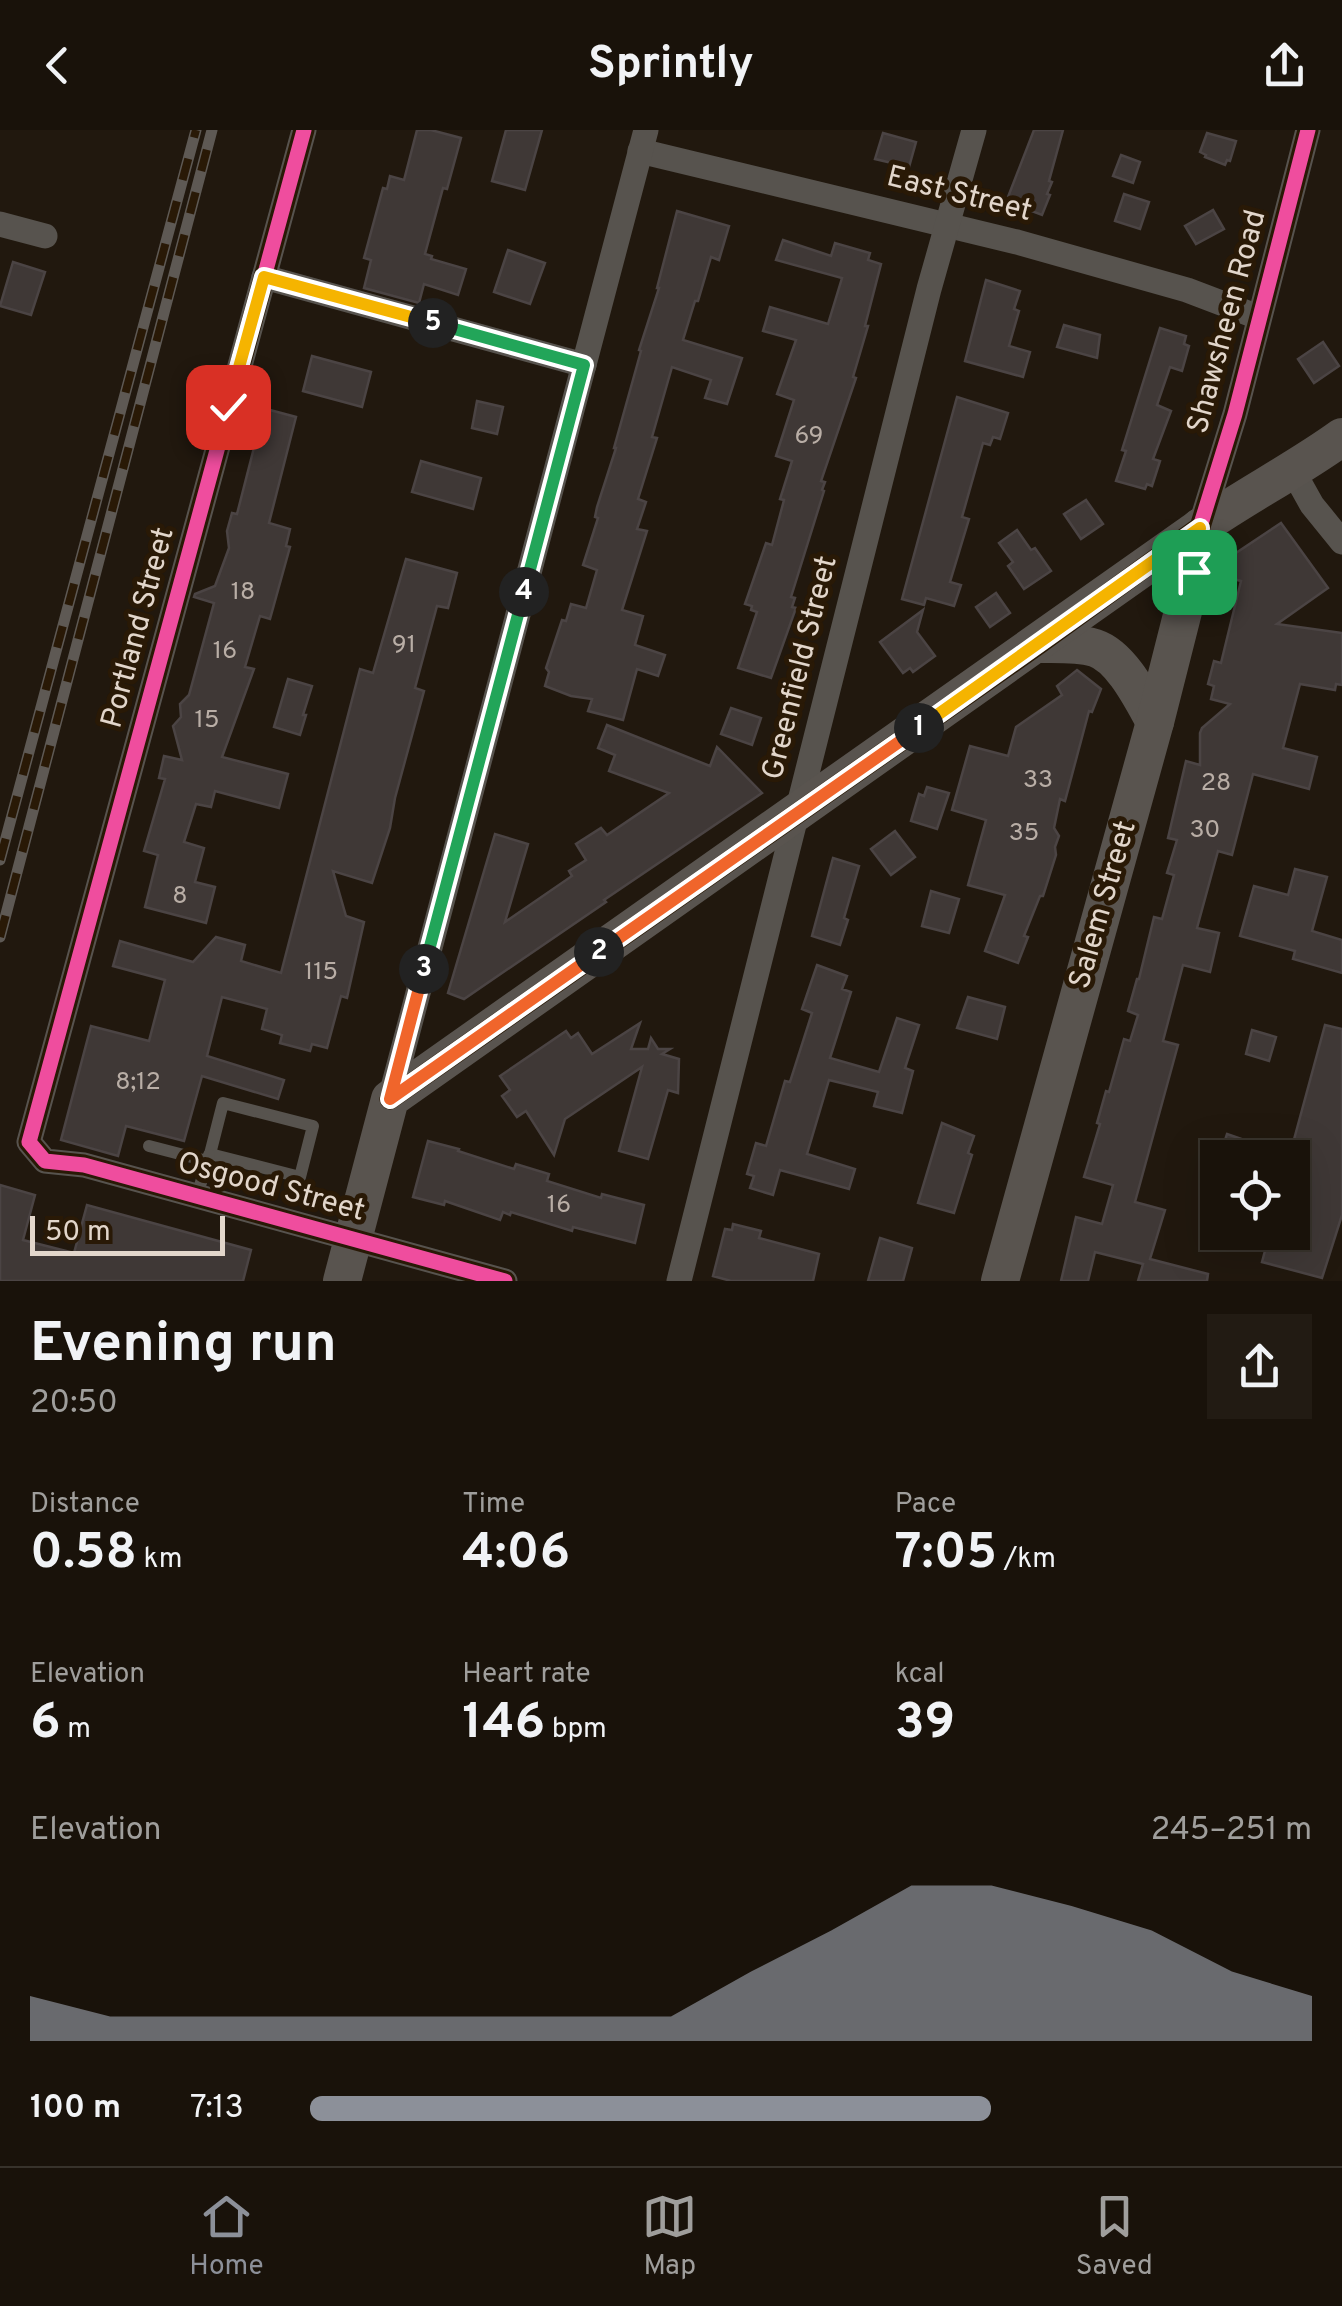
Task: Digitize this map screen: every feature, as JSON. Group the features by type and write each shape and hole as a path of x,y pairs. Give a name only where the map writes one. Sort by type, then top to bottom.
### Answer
{"street":[{"name":"Portland Street","path":"29,1142 304,130"},
{"name":"Greenfield Street","path":"679,1281 928,289 974,130"},
{"name":"Shawsheen Road","path":"1200,528 1308,130"},
{"path":"342,1281 643,140"},
{"name":"East Street","path":"643,140 1187,290 1258,318"},
{"path":"0,224 45,236"},
{"path":"264,277 584,365"},
{"path":"390,1099 1200,528 1342,437"},
{"path":"1293,471 1312,505 1342,542"},
{"name":"Salem Street","path":"1000,1281 1155,722 1194,572 1200,528"},
{"path":"1039,644 1098,649 1130,680 1155,722"},
{"name":"Osgood Street","path":"29,1142 46,1161 84,1165 505,1281"}],"lane":[{"path":"149,1146 208,1158 300,1177 313,1126 223,1103 208,1158 197,1196"}],"building":[{"path":"417,130 461,138 425,254 466,269 458,295 424,284 419,303 364,288 371,260 364,258 383,188 387,189 390,176 404,180"},
{"path":"506,130 542,130 525,190 492,181"},
{"path":"1034,130 1063,130 1042,215 1008,197"},
{"path":"883,133 916,142 909,167 875,159"},
{"path":"1207,133 1236,141 1225,165 1200,152"},
{"path":"1121,155 1140,162 1133,183 1113,176"},
{"path":"1124,194 1149,202 1140,229 1115,221"},
{"path":"1213,210 1224,229 1196,244 1185,226"},
{"path":"677,211 729,226 719,260 711,257 683,340 742,358 727,404 705,398 711,380 672,367 652,437 657,438 638,499 646,502 637,529 647,531 622,610 643,616 635,645 665,655 658,676 637,669 623,720 588,711 592,699 545,686 549,672 546,668 562,620 566,621 571,604 586,608 597,570 583,565"},
{"path":"783,240 831,256 835,243 870,253 868,260 881,264 853,377 856,378 821,481 825,482 824,491 791,597 795,598 792,607 796,608 771,678 738,668 757,612 745,604 766,543 772,545 792,461 776,456 794,400 777,394 796,340 763,331 770,307 828,324 842,278 776,260"},
{"path":"508,250 545,263 530,304 494,292"},
{"path":"13,262 45,272 31,315 0,306"},
{"path":"986,280 1020,291 1009,346 1030,352 1023,377 965,361"},
{"path":"1064,325 1100,335 1097,358 1057,347"},
{"path":"1160,328 1186,336 1184,344 1189,346 1182,371 1170,367 1157,405 1171,411 1153,459 1160,461 1152,486 1147,484 1145,489 1116,481"},
{"path":"1323,342 1339,366 1314,383 1298,359"},
{"path":"312,356 371,372 362,407 303,391"},
{"path":"957,397 1008,413 1000,439 993,437 990,445 983,443 962,517 969,519 950,582 961,585 954,606 926,598 924,605 902,599"},
{"path":"477,401 503,407 497,434 472,428"},
{"path":"270,410 296,417 269,523 290,529 286,546 290,547 270,619 260,616 245,667 254,669 222,757 288,774 279,808 215,791 211,807 196,804 184,842 204,848 195,882 215,887 206,923 145,907 158,855 144,851 165,779 159,778 164,756 182,760 173,726 181,717 180,704 189,695 214,603 194,597 215,586 229,548 227,531 232,513 237,514 257,436 262,437"},
{"path":"421,461 481,478 473,509 412,492"},
{"path":"1086,500 1103,524 1081,539 1064,514"},
{"path":"1281,523 1328,588 1277,624 1342,633 1342,685 1336,684 1335,690 1300,684 1283,748 1317,757 1309,789 1253,774 1232,855 1218,851 1197,928 1219,933 1210,972 1183,965 1163,1041 1178,1045 1135,1202 1165,1210 1150,1259 1208,1274 1207,1281 1138,1281 1143,1264 1095,1252 1088,1281 1061,1281 1076,1217 1102,1224 1113,1185 1084,1177 1106,1091 1109,1092 1124,1039 1130,1041 1138,1015 1128,1011 1154,917 1162,919 1174,875 1167,873 1177,840 1168,838 1186,761 1200,765 1202,728 1230,704 1211,699 1214,686 1208,684 1214,661 1221,663 1241,581 1226,577 1227,559"},
{"path":"1017,530 1051,571 1024,589 1008,566 1013,562 999,543"},
{"path":"406,559 457,573 448,608 437,606 415,688 424,691 372,883 333,871 346,916 364,922 347,998 341,996 327,1048 312,1044 310,1051 280,1043 282,1035 262,1029 267,1009 222,997 207,1056 284,1080 278,1099 202,1076 184,1141 126,1126 118,1156 61,1140 91,1026 149,1041 165,980 113,966 120,941 193,962 216,937 245,945 241,961 281,973 360,669 373,673"},
{"path":"996,593 1010,613 990,627 976,607"},
{"path":"923,610 917,632 935,656 913,672 910,668 903,673 880,642"},
{"path":"1077,670 1101,689 1092,712 1089,711 1065,801 1060,799 1054,828 1059,836 1056,855 1024,936 1028,937 1018,963 985,951 1005,895 968,885 986,820 952,810 970,746 1008,756 1016,727 1062,695 1057,686"},
{"path":"288,679 312,686 300,735 274,727"},
{"path":"731,708 761,718 752,745 721,734"},
{"path":"607,725 710,766 717,747 762,793 464,999 448,993 495,834 528,844 505,922 572,876 569,871 586,860 576,844 601,828 607,835 669,793 609,771 615,755 598,748"},
{"path":"927,787 949,793 937,829 911,821 919,794 924,796"},
{"path":"895,831 915,857 891,875 871,849"},
{"path":"833,858 859,866 840,945 812,936"},
{"path":"1295,869 1327,877 1312,931 1342,940 1342,973 1293,959 1295,951 1240,936 1254,886 1288,895"},
{"path":"931,891 959,899 949,933 922,926"},
{"path":"817,965 847,976 842,989 851,992 830,1058 879,1072 897,1018 919,1025 905,1068 913,1071 902,1113 874,1106 878,1092 829,1080 807,1154 855,1169 849,1189 780,1170 773,1195 750,1188 754,1176 747,1174 756,1143 766,1146 785,1081 790,1082 812,1013 802,1009"},
{"path":"968,997 1005,1007 997,1039 957,1028"},
{"path":"640,1023 631,1049 648,1049 651,1038 658,1049 670,1049 662,1054 679,1059 678,1093 668,1090 648,1159 619,1151 642,1067 565,1119 554,1155 526,1111 517,1117 502,1096 510,1090 500,1076 566,1031 571,1038 578,1033 592,1054"},
{"path":"1325,1025 1342,1029 1342,1215 1322,1278 1262,1262 1265,1250 1310,1250 1310,1140 1294,1140"},
{"path":"1252,1030 1276,1037 1269,1061 1246,1054"},
{"path":"942,1123 974,1136 954,1213 918,1203"},
{"path":"428,1141 514,1169 516,1164 549,1174 547,1181 601,1198 602,1194 644,1205 635,1243 573,1227 572,1231 511,1212 503,1212 500,1220 445,1201 444,1205 413,1197"},
{"path":"0,1185 35,1195 23,1240 74,1253 87,1205 251,1250 243,1281 0,1281"},
{"path":"733,1224 761,1231 759,1238 819,1254 813,1281 731,1281 713,1276 725,1229 732,1230"},
{"path":"880,1238 912,1248 903,1281 868,1281"}],"railway":[{"path":"0,860 196,130"},
{"path":"0,937 212,130"}],"cycle path":[{"path":"304,130 29,1142 45,1161 84,1165 505,1281"},
{"path":"390,1099 1200,527 1235,414 1308,130"}],"route":[{"path":"228,407 264,277 584,365 390,1099 1200,528 1194,572"}]}
